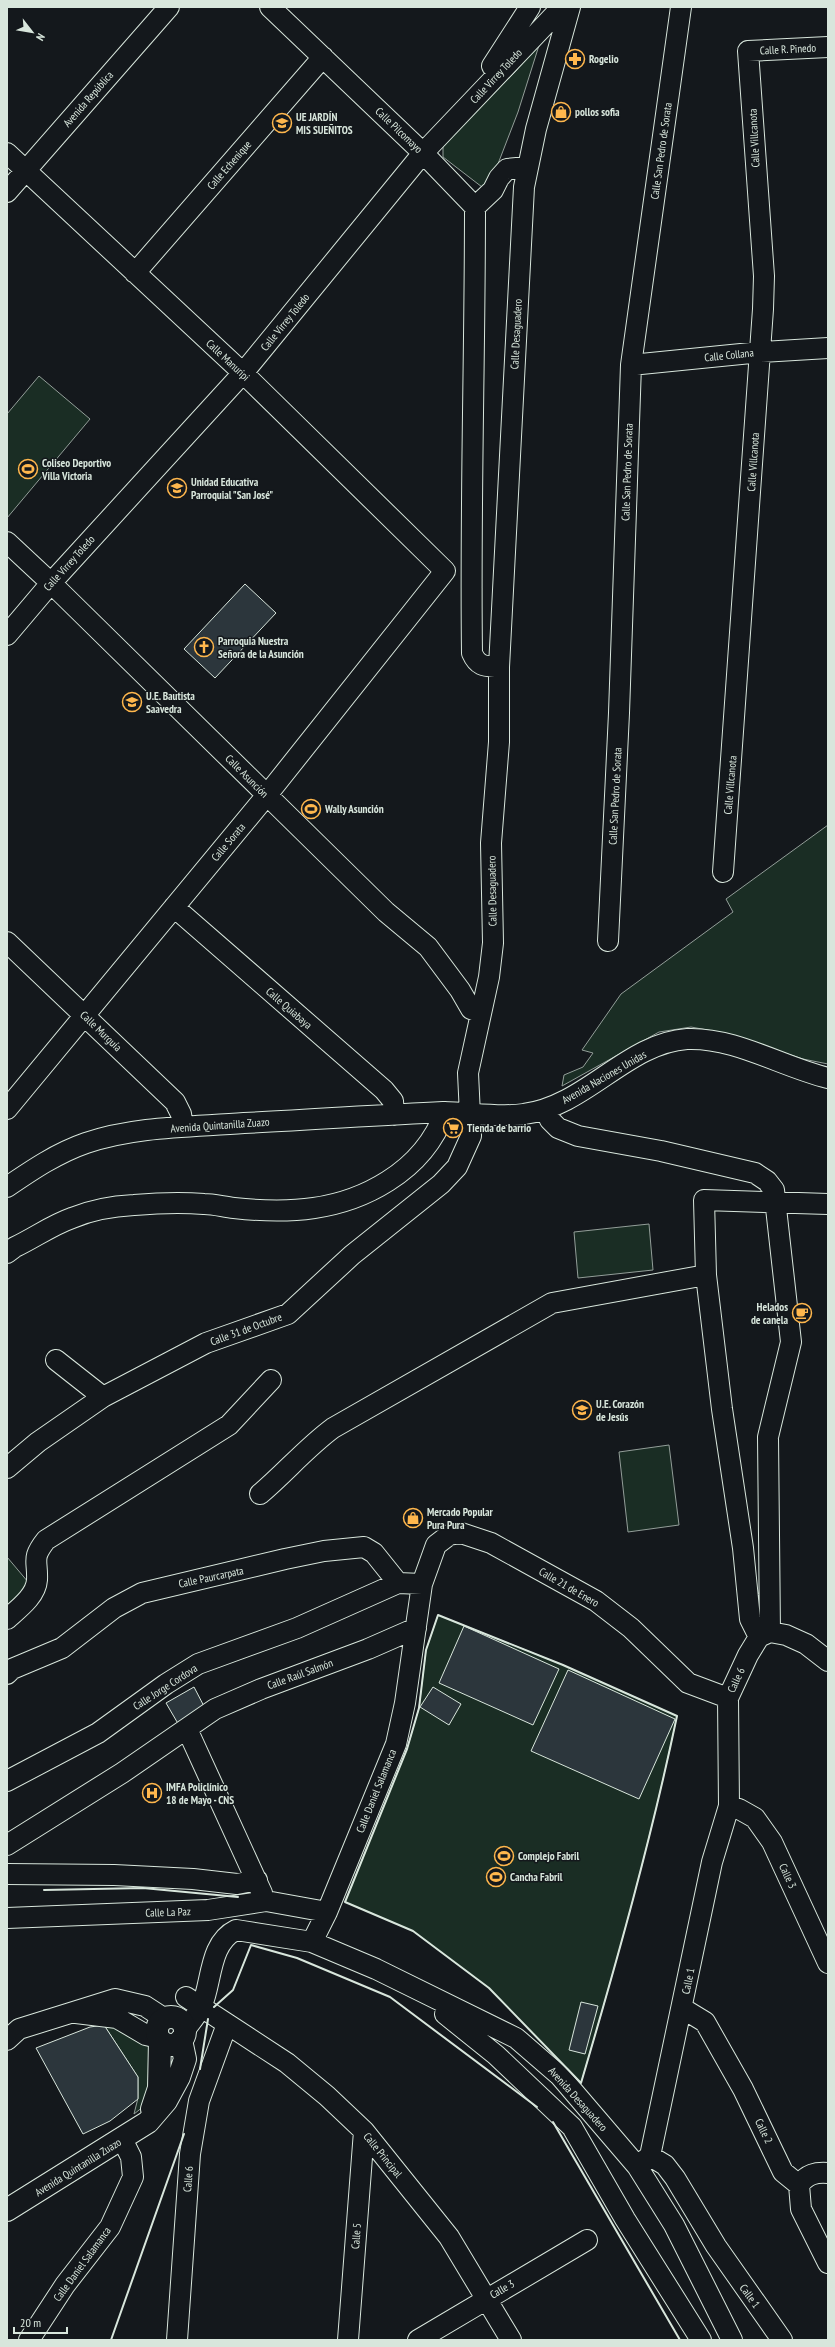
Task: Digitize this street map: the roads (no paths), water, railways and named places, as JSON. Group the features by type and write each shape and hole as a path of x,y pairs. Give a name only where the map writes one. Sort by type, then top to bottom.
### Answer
{"main road":[{"name":"Avenida Quintanilla Zuazo","path":"7,2210 148,2122 159,2088 170,2031"}],"street":[{"name":"Avenida República","path":"7,192 169,7"},
{"name":"Calle Pilcomayo","path":"270,7 476,207"},
{"path":"489,85 486,78 494,62 530,7"},
{"name":"Calle Virrey Toledo","path":"7,635 51,583 243,373 423,154 562,7"},
{"name":"Calle Desaguadero","path":"470,1113 468,1073 481,1013 493,943 492,843 499,742 499,667 524,187 527,167 570,7"},
{"name":"Calle San Pedro de Sorata","path":"608,941 619,713 631,365 681,7"},
{"name":"Calle R. Pinedo","path":"748,51 828,47"},
{"name":"Calle Villcanota","path":"723,872 761,352 764,276 748,51"},
{"name":"Calle Echenique","path":"135,273 323,57"},
{"name":"Calle Manuripi","path":"7,154 243,373 445,571"},
{"path":"499,667 481,666 476,662 472,653 471,562 476,207 493,190 507,169 527,167"},
{"name":"Calle Collana","path":"631,365 761,352 828,348"},
{"name":"Calle Asunción","path":"7,542 51,583 386,912 428,948 460,990 471,1009 481,1013"},
{"name":"Calle Sorata","path":"7,1108 85,1016 267,795 445,571"},
{"name":"Calle Quiabaya","path":"174,907 384,1090 393,1101 394,1115"},
{"name":"Calle Murguía","path":"7,942 175,1102 181,1114 183,1127"},
{"name":"Avenida Naciones Unidas","path":"445,1112 525,1114 545,1109 577,1095 629,1061 654,1048 671,1041 688,1039 707,1040 739,1048 828,1078"},
{"path":"545,1109 550,1120 558,1128 578,1136 661,1151 755,1173 767,1181 774,1190 791,1342 768,1436 764,1634"},
{"path":"7,1253 15,1247 72,1218 107,1209 133,1205 178,1203 276,1211 304,1210 367,1194 415,1160 432,1139 445,1112"},
{"name":"Avenida Quintanilla Zuazo","path":"7,1187 42,1163 87,1143 136,1132 183,1127 445,1112"},
{"name":"Calle 31 de Octubre","path":"7,1468 38,1442 103,1397 206,1343 288,1314 352,1255 441,1184 457,1167 471,1136 470,1113"},
{"path":"828,1204 704,1200 706,1275 722,1408 743,1548 750,1618 764,1634 786,1635 806,1644 828,1661"},
{"path":"260,1494 282,1476 312,1443 333,1428 552,1303 706,1275"},
{"path":"56,1360 103,1397"},
{"path":"7,1619 34,1591 37,1581 35,1565 37,1551 46,1540 229,1425 271,1380"},
{"name":"Calle Daniel Salamanca","path":"312,1942 327,1912 396,1744 422,1584 436,1545 448,1535 460,1532"},
{"name":"Calle 21 de Enero","path":"460,1532 491,1543 596,1600 631,1628 665,1662 688,1682 728,1698"},
{"name":"Calle Paurcarpata","path":"7,1674 12,1669 62,1648 114,1608 142,1593 171,1585 324,1551 364,1547 374,1553 398,1583"},
{"path":"398,1583 422,1584"},
{"name":"Calle Jorge Cordova","path":"7,1781 98,1733 166,1684 198,1664 297,1628 398,1583"},
{"name":"Calle Raúl Salmón","path":"7,1845 122,1773 215,1709 261,1688 368,1649 416,1628"},
{"name":"Calle 6","path":"729,1806 728,1698 748,1655 764,1634"},
{"path":"187,1729 266,1901"},
{"name":"Calle 3","path":"729,1806 739,1809 755,1818 772,1842 828,1963"},
{"name":"Calle 1","path":"729,1806 712,1862 682,2008 644,2161 665,2165 675,2178 716,2246 782,2340"},
{"path":"7,1874 114,1875 194,1879 237,1884 257,1880"},
{"name":"Calle La Paz","path":"7,1918 208,1910 266,1901 327,1912"},
{"path":"7,2040 19,2029 66,2013 115,1999 144,2006 170,2031 199,2005 221,1944 228,1934 236,1930 312,1942"},
{"name":"Avenida Desaguadero","path":"312,1942 376,1969 417,1991 516,2038 560,2076 644,2161 674,2225 732,2340"},
{"path":"417,1991 496,2055 572,2127 625,2219 701,2340"},
{"name":"Calle Principal","path":"199,2005 287,2063 327,2096 364,2131 449,2237 511,2340"},
{"name":"Calle 2","path":"682,2008 705,2022 743,2089 783,2172 799,2185"},
{"name":"Calle 6","path":"177,2340 190,2154 199,2101 227,2024"},
{"name":"Calle 5","path":"348,2340 364,2131"},
{"name":"Calle Daniel Salamanca","path":"30,2340 65,2285 110,2228 133,2177 131,2157 122,2139"},
{"path":"828,2173 810,2175 804,2178 799,2185 801,2209 828,2263"},
{"name":"Calle 3","path":"418,2340 587,2240"}],"place":[{"name":"Rogelio","path":"575,59"},
{"name":"pollos sofia","path":"561,112"},
{"name":"UE JARDÍN MIS SUEÑITOS","path":"282,123"},
{"name":"Coliseo Deportivo Villa Victoria","path":"28,469"},
{"name":"Unidad Educativa Parroquial \"San José\"","path":"177,488"},
{"name":"Parroquia Nuestra Señora de la Asunción","path":"204,647"},
{"name":"U.E. Bautista Saavedra","path":"132,702"},
{"name":"Wally Asunción","path":"311,809"},
{"name":"Tienda de barrio","path":"453,1128"},
{"name":"Helados de canela","path":"802,1313"},
{"name":"U.E. Corazón de Jesús","path":"582,1410"},
{"name":"Mercado Popular Pura Pura","path":"413,1518"},
{"name":"IMFA Policlínico 18 de Mayo - CNS","path":"152,1793"},
{"name":"Complejo Fabril","path":"504,1856"},
{"name":"Cancha Fabril","path":"496,1877"}]}
